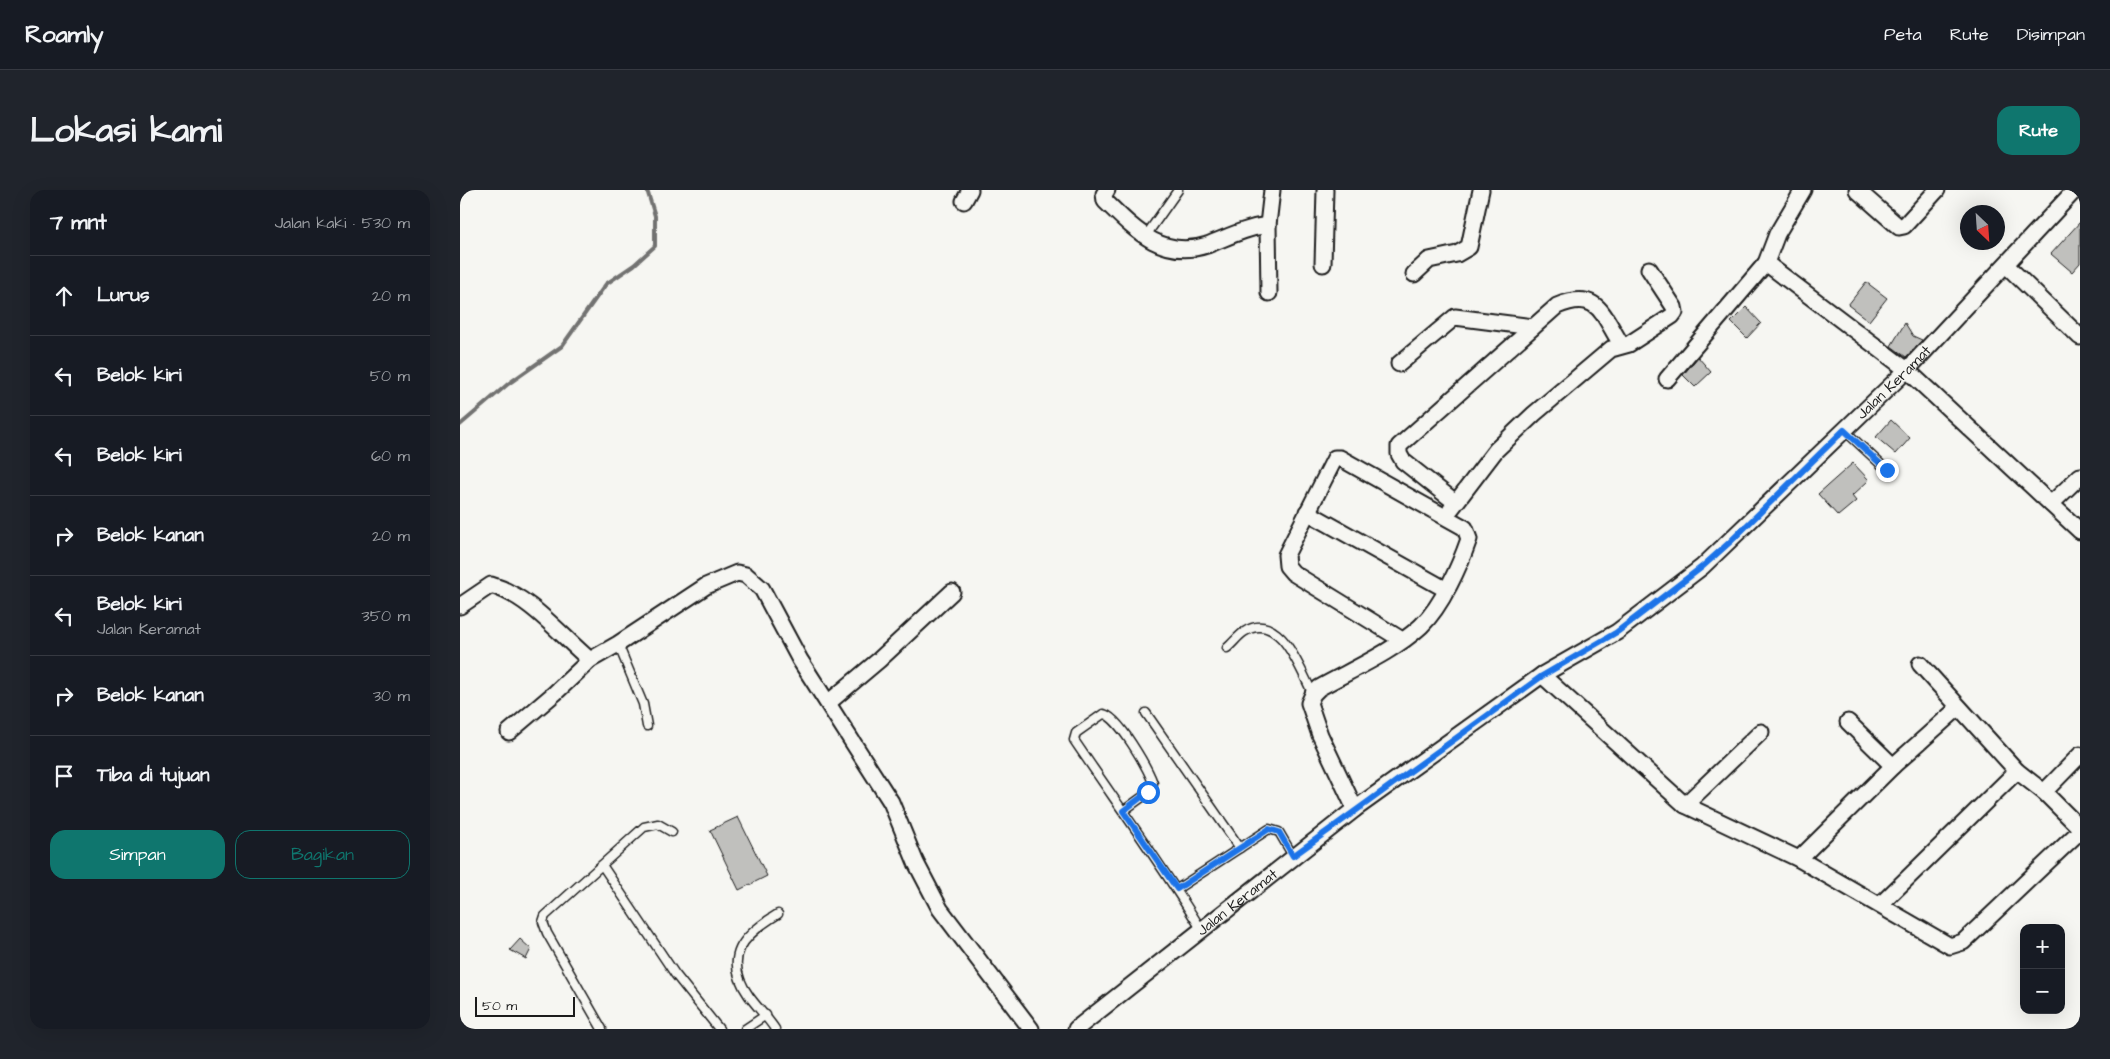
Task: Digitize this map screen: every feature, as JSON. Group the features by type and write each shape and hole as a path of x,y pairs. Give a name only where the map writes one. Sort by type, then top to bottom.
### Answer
{"street":[{"path":"1269,293 1268,225 1272,190"},
{"path":"1323,264 1325,190"},
{"path":"1414,274 1429,260 1457,254 1469,247 1481,190"},
{"path":"1667,379 1766,263 1777,234 1803,190"},
{"path":"1857,190 1899,227 1904,226 1937,190"},
{"name":"Jalan Keramat","path":"1076,1029 1355,809 1542,676 1617,632 1702,567 1907,370 2075,190"},
{"path":"1106,196 1145,237 1160,246 1197,248 1236,232 1268,225"},
{"path":"1766,263 1907,370 2080,532"},
{"path":"2006,265 2080,336"},
{"path":"1447,518 1455,502 1496,450 1534,414 1610,349 1621,344 1630,344 1672,316 1675,312 1649,269"},
{"path":"1455,502 1404,462 1399,454 1400,446 1557,306 1569,301 1584,299 1596,305 1621,344"},
{"path":"1399,364 1455,317 1533,327"},
{"path":"1355,809 1312,716 1309,702 1312,694 1402,640 1422,625 1432,614 1446,589 1463,557 1469,538 1465,528 1336,458 1333,460 1286,555 1286,562 1290,570 1402,640"},
{"path":"2051,504 2080,476"},
{"path":"1307,512 1446,589"},
{"path":"509,732 590,660 618,644 706,586 737,573 746,575 762,589 800,660 891,802 916,863 940,909 1032,1029"},
{"path":"460,606 484,588 492,585 506,589 532,608 590,660"},
{"path":"828,704 879,660 952,592"},
{"path":"1542,676 1685,805 1799,859 1950,946 1956,946 1963,942 2080,830 2044,792 2017,771 1920,664"},
{"path":"1799,859 1893,766 1958,708"},
{"path":"1848,722 1893,766"},
{"path":"1685,805 1761,732"},
{"path":"2044,792 2080,755"},
{"path":"1880,905 2017,771"}],"lane":[{"path":"1145,237 1178,190"},
{"path":"1844,430 1887,470"},
{"path":"1227,648 1245,631 1257,627 1272,629 1283,639 1312,694"},
{"path":"618,644 643,704 647,726"},
{"path":"1123,811 1148,792 1153,783 1123,732 1112,717 1103,714 1076,733 1074,740 1123,811 1177,889 1201,929"},
{"path":"1146,714 1240,848"},
{"path":"602,1029 546,933 543,922 545,916 644,827 658,824 672,832"},
{"path":"1177,889 1263,831 1274,829 1279,832 1293,856"},
{"path":"602,865 675,974 719,1029"},
{"path":"775,1029 749,996 738,977 735,960 740,947 750,936 778,914"},
{"path":"745,1029 766,1016"}],"building":[{"path":"2080,222 2080,263 2072,272 2051,254"},
{"path":"1866,282 1887,298 1869,321 1848,305"},
{"path":"1746,307 1761,323 1747,338 1731,322"},
{"path":"1905,323 1913,336 1922,340 1906,357 1891,346"},
{"path":"1698,357 1711,372 1695,387 1683,375"},
{"path":"1891,420 1910,438 1896,454 1876,437"},
{"path":"1853,463 1869,480 1852,496 1856,501 1838,516 1818,494"},
{"path":"738,817 767,876 739,890 710,830"},
{"path":"520,939 531,949 526,959 510,950"}],"waterway":[{"path":"460,425 508,384 562,346 606,284 634,265 655,246 655,216 647,190"}],"route":[{"path":"1148,792 1123,811 1177,889 1263,831 1269,829 1279,832 1293,856 1355,809 1542,676 1617,632 1702,567 1844,430 1887,470"}]}
